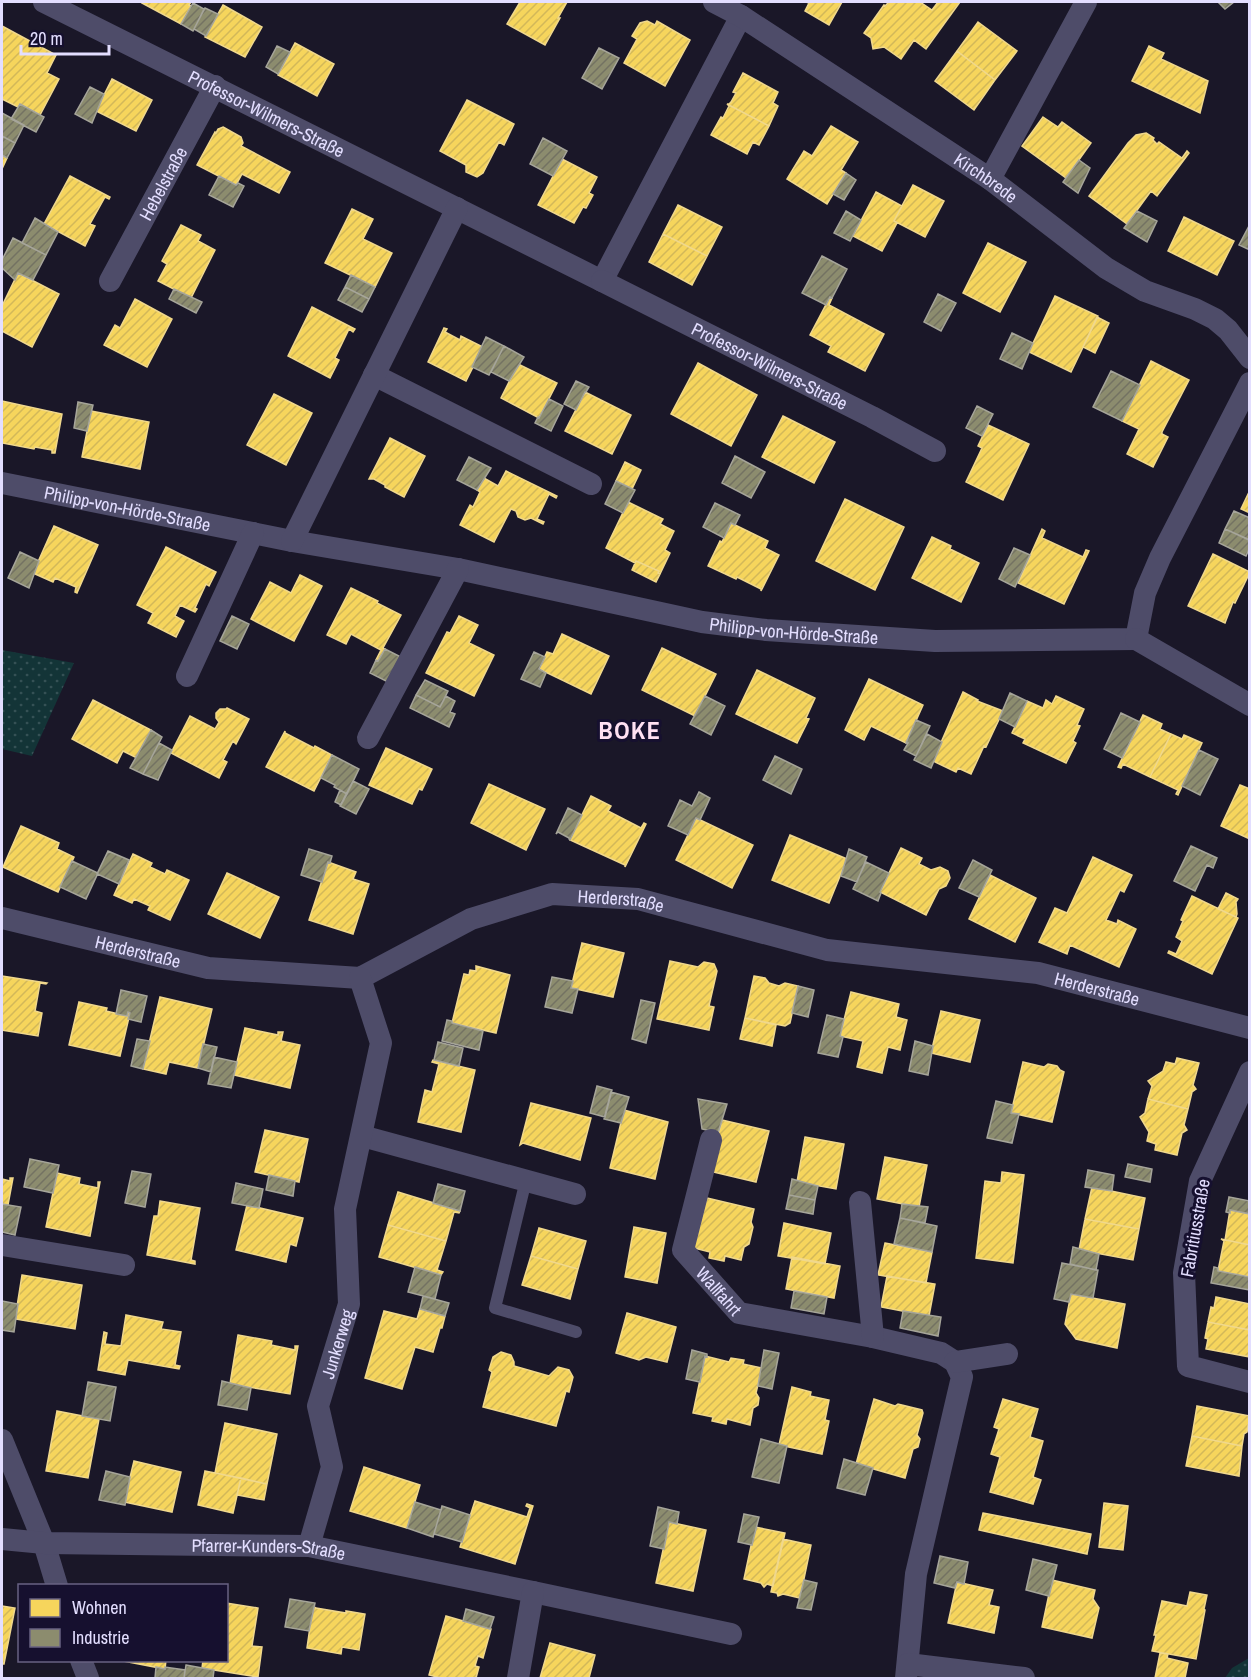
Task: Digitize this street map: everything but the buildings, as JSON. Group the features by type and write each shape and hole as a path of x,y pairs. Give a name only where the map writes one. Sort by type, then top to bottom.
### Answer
{"street":[{"name":"Professor-Wilmers-Straße","path":"44,2 872,417 935,451"},
{"name":"Kirchbrede","path":"714,2 741,16 990,179 1106,268 1145,291 1195,309 1215,319 1228,330 1250,358"},
{"path":"990,179 1086,2"},
{"path":"602,281 741,16"},
{"name":"Hebelstraße","path":"110,281 215,86"},
{"path":"292,541 457,208"},
{"path":"374,375 591,484"},
{"path":"1250,383 1160,558 1145,593 1136,639 1250,705"},
{"name":"Philipp-von-Hörde-Straße","path":"2,483 292,541 458,569 702,622 766,630 935,641 1136,639"},
{"path":"187,676 253,533"},
{"path":"368,738 458,569"},
{"name":"Herderstraße","path":"2,918 208,968 360,978 471,919 552,894 638,899 827,950 1038,972 1250,1028"},
{"name":"Junkerweg","path":"309,1546 332,1467 318,1406 349,1304 345,1209 381,1043 360,978"},
{"name":"Fabritiusstraße","path":"1250,1072 1200,1181 1184,1273 1188,1366 1250,1382"},
{"path":"362,1136 575,1194"},
{"name":"Wallfahrt","path":"711,1140 683,1250 739,1313 873,1337 940,1353 955,1362"},
{"path":"860,1202 873,1337"},
{"path":"2,1245 124,1265"},
{"path":"1007,1354 955,1362 962,1377 916,1574 907,1671 1024,1678"},
{"path":"2,1440 44,1543 56,1584"},
{"name":"Pfarrer-Kunders-Straße","path":"2,1539 44,1543 309,1546 731,1634"},
{"path":"518,1678 533,1592"},
{"path":"82,1662 88,1678"}],"lane":[{"path":"526,1180 495,1308 576,1332"}],"green space":[{"path":"2,650 74,663 32,756 2,749"},
{"path":"1249,1658 1249,1678 1225,1678 1232,1668"}],"district":[{"name":"BOKE","path":"630,730"}]}
